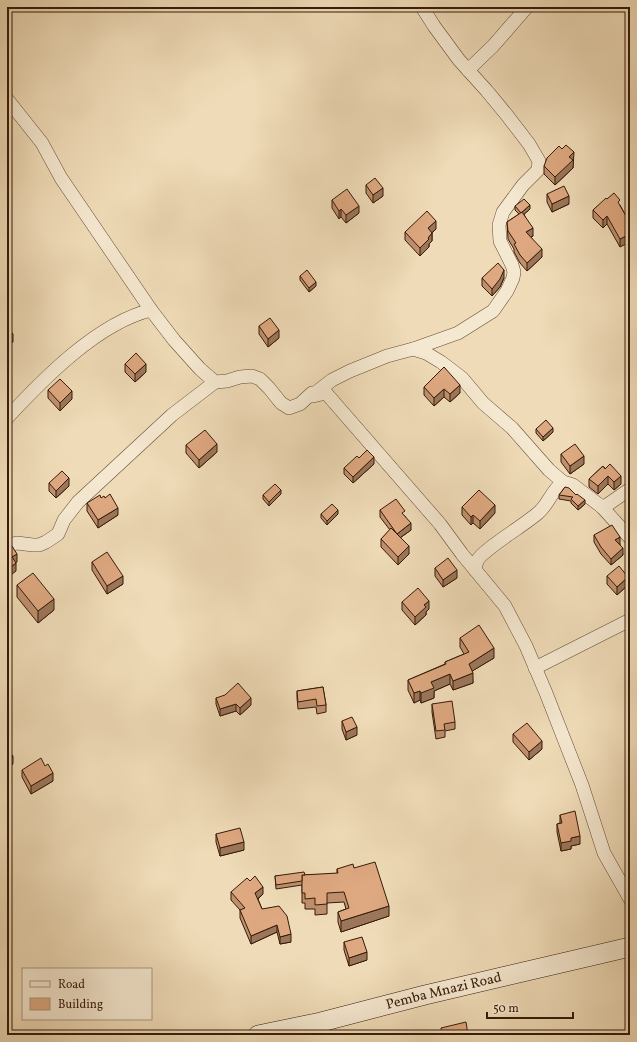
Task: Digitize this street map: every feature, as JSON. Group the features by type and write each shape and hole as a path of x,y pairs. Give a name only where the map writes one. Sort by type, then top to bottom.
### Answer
{"main road":[{"name":"Pemba Mnazi Road","path":"258,1035 321,1022 425,995 630,947"}],"street":[{"path":"313,396 327,384 350,371 386,356 413,349 458,333 493,311 507,291 513,278 514,272 512,265 500,241 499,226 503,212 523,185 538,170 539,161 529,144 487,90 459,60 422,7"},
{"path":"468,70 493,46 527,7"},
{"path":"7,99 42,143 60,178 151,310 200,369 215,382"},
{"path":"7,418 66,359 96,337 121,322 140,313 151,310"},
{"path":"413,349 426,353 462,378 484,403 512,428 549,470 563,482 573,485 602,507 630,538"},
{"path":"7,546 17,543 39,545 58,534 64,520 78,502 172,415 215,382 252,376 260,379 281,403 289,408 300,404 312,393 313,396 326,393 440,524 462,554 505,606 526,646 582,785 604,853 630,899"},
{"path":"475,570 477,561 485,552 540,511 555,488 563,482"},
{"path":"602,507 630,490"},
{"path":"535,668 630,620"}],"building":[{"path":"566,145 574,152 569,157 573,160 555,177 544,166 547,158 559,146 562,149"},
{"path":"375,178 383,188 373,195 366,185"},
{"path":"564,186 569,196 552,204 547,194"},
{"path":"347,189 359,206 346,215 341,209 339,211 332,200"},
{"path":"614,193 620,200 618,202 627,218 630,217 630,234 620,239 607,216 603,220 593,210"},
{"path":"524,199 530,205 521,213 515,206"},
{"path":"427,211 436,221 428,228 432,233 428,238 429,239 420,248 405,232"},
{"path":"522,212 533,228 526,232 542,249 527,263 520,255 514,244 516,243 508,231 507,222"},
{"path":"498,263 504,270 500,279 492,289 482,278"},
{"path":"307,270 316,282 309,288 300,276"},
{"path":"270,318 279,330 268,339 259,326"},
{"path":"7,327 13,334 7,338"},
{"path":"136,353 146,364 135,374 125,364"},
{"path":"444,367 460,385 450,394 444,389 434,398 424,387"},
{"path":"60,379 72,391 60,403 48,390"},
{"path":"546,420 553,428 543,437 536,429"},
{"path":"205,430 217,444 199,460 186,445"},
{"path":"575,444 584,456 570,466 561,454"},
{"path":"367,450 374,457 353,477 344,468 357,456 359,458"},
{"path":"610,464 621,476 614,482 608,476 598,486 589,479 603,466 605,469"},
{"path":"62,471 69,478 56,491 49,483"},
{"path":"275,484 281,490 269,502 263,495"},
{"path":"565,487 569,488 576,495 577,494 585,500 578,506 571,499 573,497 559,495"},
{"path":"479,490 495,505 480,521 473,515 471,517 462,507"},
{"path":"110,494 118,508 98,520 87,503 100,495 101,498 104,496 105,498"},
{"path":"396,499 405,511 402,513 411,523 397,534 380,510"},
{"path":"332,504 338,510 327,521 321,514"},
{"path":"612,525 620,537 615,540 623,548 611,559 601,547 594,535"},
{"path":"391,528 409,546 398,557 381,539"},
{"path":"12,546 17,554 12,557 16,563 7,570 7,550"},
{"path":"107,552 123,576 107,586 92,562"},
{"path":"448,558 457,570 443,580 435,568"},
{"path":"619,566 628,577 617,587 607,576"},
{"path":"33,573 54,599 38,611 17,585"},
{"path":"418,588 429,601 424,605 426,607 415,617 402,602"},
{"path":"479,625 494,648 469,664 473,673 453,681 450,674 431,682 434,688 421,693 420,691 414,693 408,680 446,664 445,662 469,652 460,638"},
{"path":"238,683 251,698 240,708 236,704 220,709 216,698 225,695"},
{"path":"323,687 326,705 317,706 316,699 298,702 297,691"},
{"path":"452,701 455,722 444,724 445,730 436,731 432,704"},
{"path":"352,717 357,727 346,732 342,721"},
{"path":"527,723 542,741 529,752 513,734"},
{"path":"7,749 13,756 7,761"},
{"path":"41,758 45,766 48,764 53,773 31,786 22,770"},
{"path":"575,811 580,836 571,838 571,841 561,843 557,824 562,823 560,815"},
{"path":"240,828 244,842 220,848 216,834"},
{"path":"375,862 389,906 341,921 338,912 349,908 344,892 327,893 327,904 315,905 315,898 305,899 305,893 302,893 302,875 338,873 337,869 353,864 354,868"},
{"path":"304,872 305,875 302,875 302,881 276,885 275,876"},
{"path":"255,876 263,887 255,893 262,909 279,906 287,916 291,934 280,937 277,925 251,936 240,910 245,908 231,892 247,878 250,881"},
{"path":"362,937 367,952 349,958 344,942"},
{"path":"466,1022 468,1035 442,1035 441,1028"}]}
